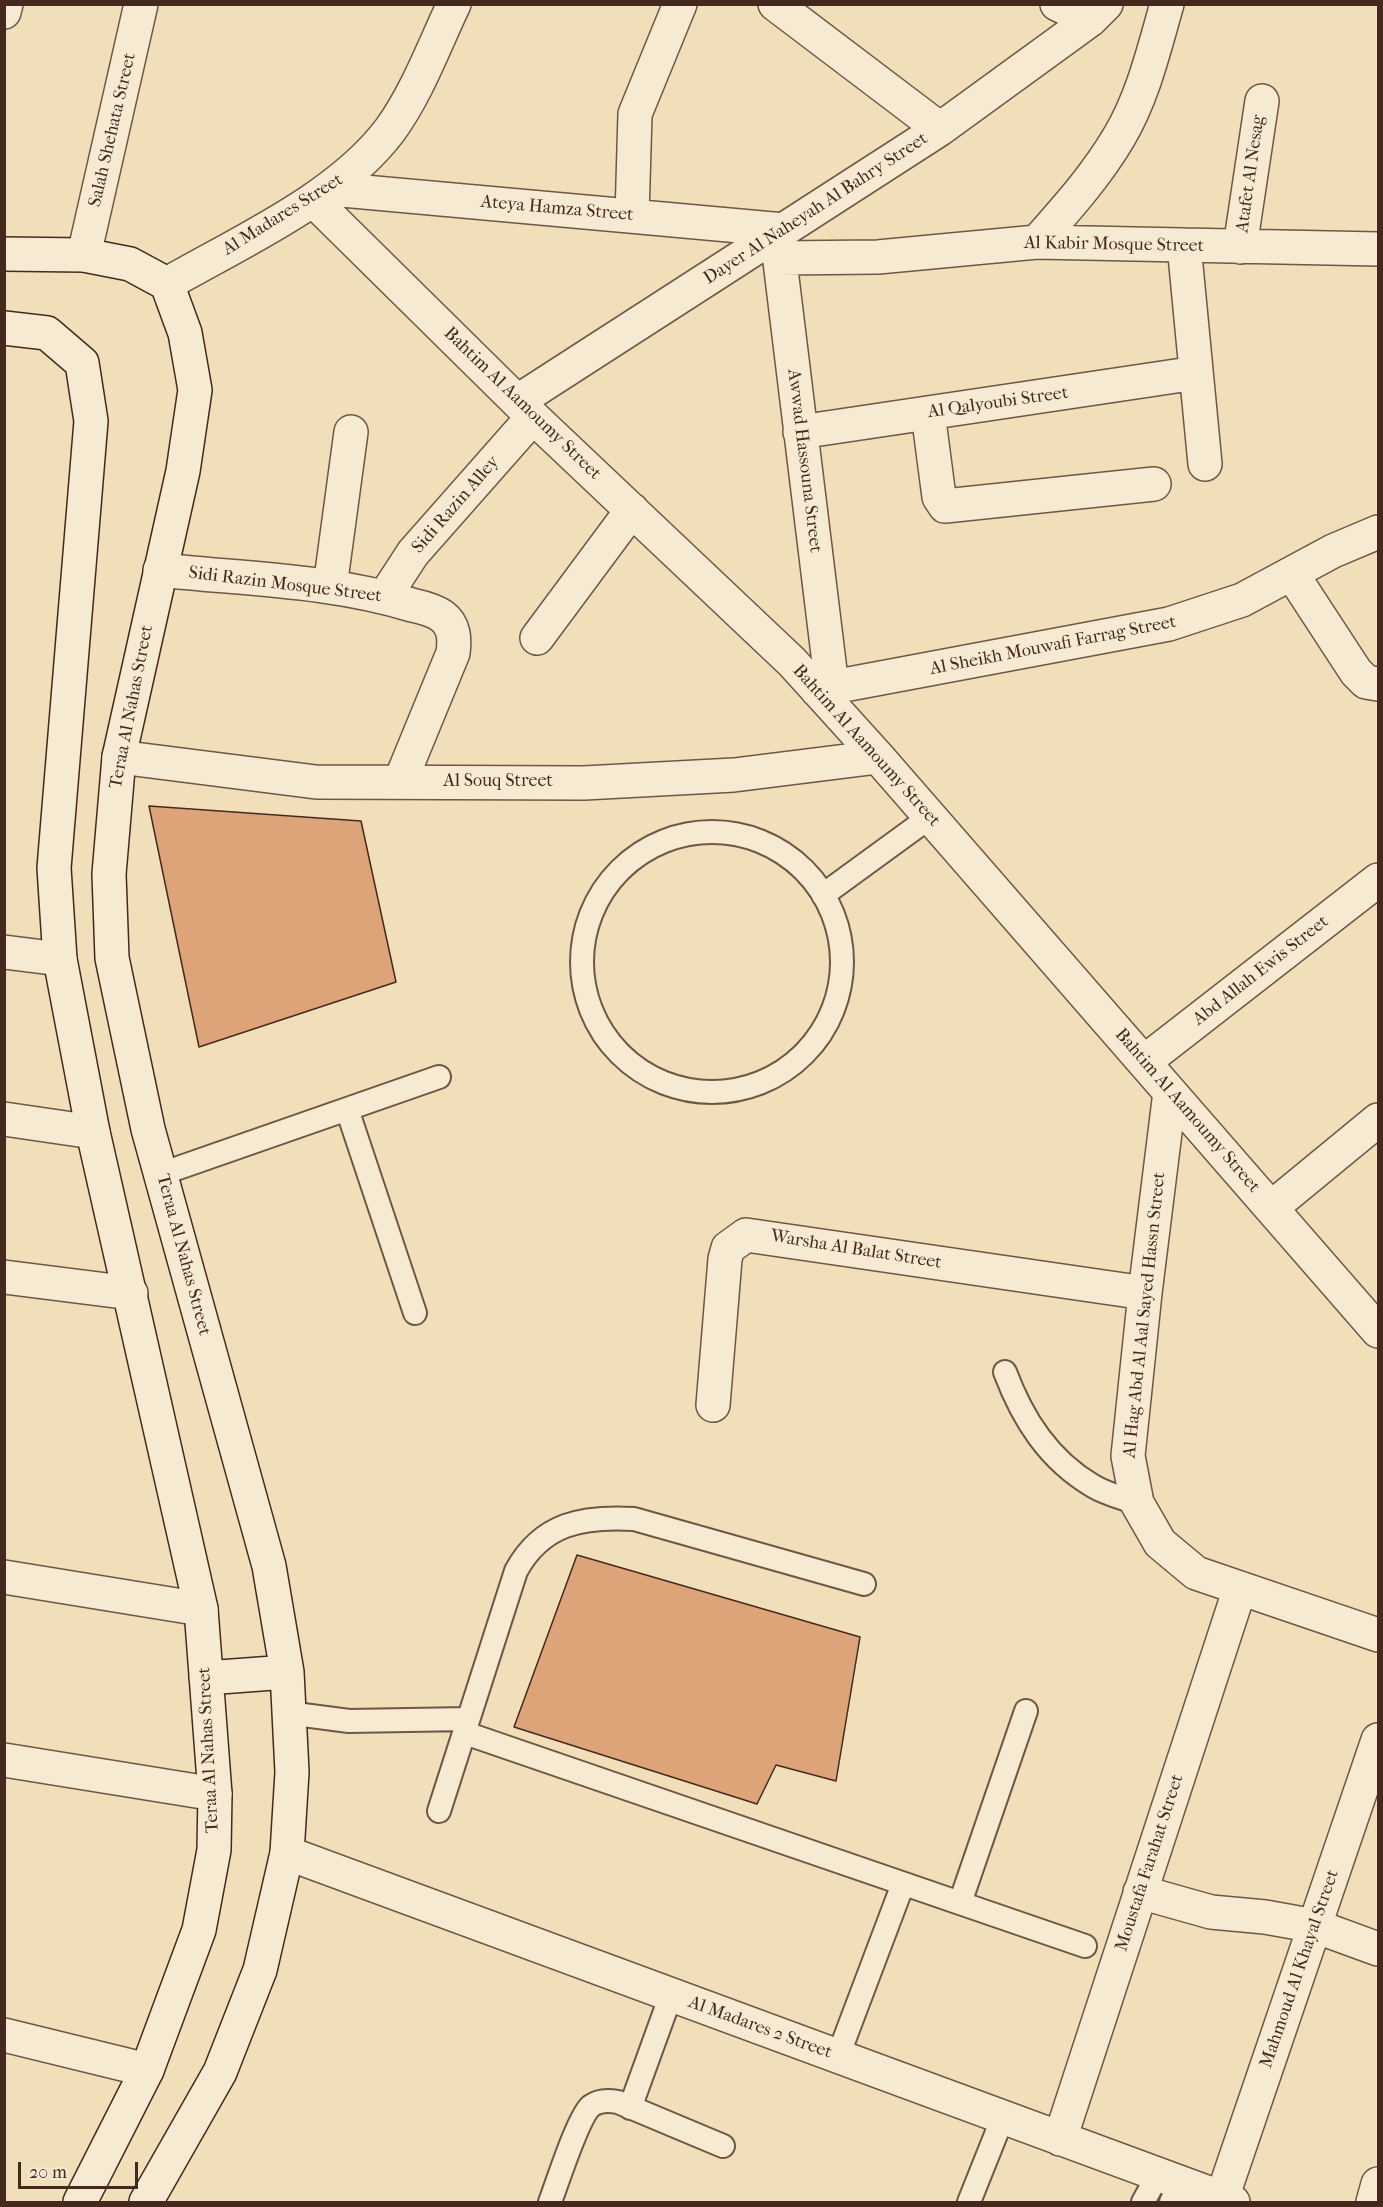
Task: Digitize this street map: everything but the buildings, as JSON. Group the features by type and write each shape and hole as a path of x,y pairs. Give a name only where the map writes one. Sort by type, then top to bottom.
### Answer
{"street":[{"path":"4,12 6,4"},
{"name":"Salah Shehata Street","path":"84,255 141,4"},
{"name":"Al Madares Street","path":"167,284 322,194 363,162 391,129 412,93 454,4"},
{"path":"632,216 635,114 680,4"},
{"path":"775,4 940,129"},
{"path":"1057,4 1098,12"},
{"path":"1037,242 1082,191 1119,136 1140,94 1167,4"},
{"name":"Dayer Al Naheyah Al Bahry Street","path":"525,409 780,241 940,129 1098,12"},
{"name":"Atafet Al Nesag","path":"1240,247 1262,101"},
{"name":"Ateya Hamza Street","path":"322,194 632,216 780,241"},
{"name":"Bahtim Al Aamoumy Street","path":"322,194 525,409 792,662 825,689 878,757 1378,1331"},
{"name":"Al Kabir Mosque Street","path":"780,241 878,257 1037,242 1378,249"},
{"name":"Awwad Hassouna Street","path":"780,241 825,689"},
{"path":"1184,245 1205,464"},
{"path":"4,254 84,255 129,264 167,284"},
{"name":"Teraa Al Nahas Street","path":"146,2202 220,2072 260,1970 288,1853 292,1772 287,1672 269,1566 148,1129 112,958 109,874 119,757 183,471 195,390 185,333 167,284"},
{"name":"Teraa Al Nahas Street","path":"4,328 47,333 82,363 91,421 54,868 60,959 93,1132 201,1609 215,1794 214,1850 199,1930 147,2070 80,2202"},
{"name":"Al Qalyoubi Street","path":"800,432 1196,373"},
{"name":"Sidi Razin Alley","path":"385,596 413,553 525,409"},
{"path":"928,413 939,497 945,506 1154,484"},
{"path":"330,587 351,432"},
{"path":"537,638 632,510"},
{"name":"Al Sheikh Mouwafi Farrag Street","path":"825,689 1169,624 1242,600 1332,550 1378,532"},
{"name":"Sidi Razin Mosque Street","path":"160,570 330,587 385,596 441,615 451,625 455,639 453,653 400,782"},
{"path":"1292,574 1360,677 1372,684 1378,684"},
{"name":"Al Souq Street","path":"119,757 316,782 584,783 734,775 878,757"},
{"name":"Abd Allah Ewis Street","path":"1144,1062 1378,880"},
{"path":"4,952 60,959"},
{"name":"Al Hag Abd Al Aal Sayed Hassn Street","path":"1170,1092 1128,1456 1137,1503 1160,1543 1196,1573 1378,1635"},
{"path":"4,1119 93,1132"},
{"path":"1271,1208 1378,1120"},
{"name":"Warsha Al Balat Street","path":"713,1405 725,1259 728,1248 746,1235 1145,1293"},
{"path":"4,1277 131,1293"},
{"path":"4,1577 201,1609"},
{"name":"Moustafa Farahat Street","path":"1060,2139 1240,1588"},
{"path":"206,1678 287,1672"},
{"name":"Mahmoud Al Khayal Street","path":"1228,2200 1315,1926 1378,1740"},
{"path":"4,1760 215,1794"},
{"name":"Al Madares 2 Street","path":"288,1853 1060,2139 1163,2191 1228,2200"},
{"path":"1140,1892 1211,1912 1265,1917 1315,1926 1378,1949"},
{"path":"4,2035 147,2070"},
{"path":"1373,2202 1378,2184"}],"lane":[{"path":"823,895 930,817"},
{"path":"699,832 728,833 757,840 783,853 805,872 823,895 835,921 841,950 841,979 834,1008 821,1034 802,1056 780,1074 744,1089 725,1093 696,1092 667,1085 642,1072 619,1053 601,1030 588,1004 582,975 583,946 590,917 603,891 621,869 644,851 680,836 699,832"},
{"path":"161,1174 439,1077"},
{"path":"347,1109 415,1313"},
{"path":"1005,1372 1017,1404 1029,1424 1057,1459 1095,1488 1137,1503"},
{"path":"439,1811 516,1571 535,1544 562,1527 598,1519 634,1519 864,1584"},
{"path":"960,1903 1026,1711"},
{"path":"288,1713 349,1721 467,1726 903,1884 1085,1946"},
{"path":"838,2056 903,1884"},
{"path":"630,2108 670,1995"},
{"path":"550,2202 589,2108 607,2100 723,2146"},
{"path":"969,2202 1003,2117"}]}
